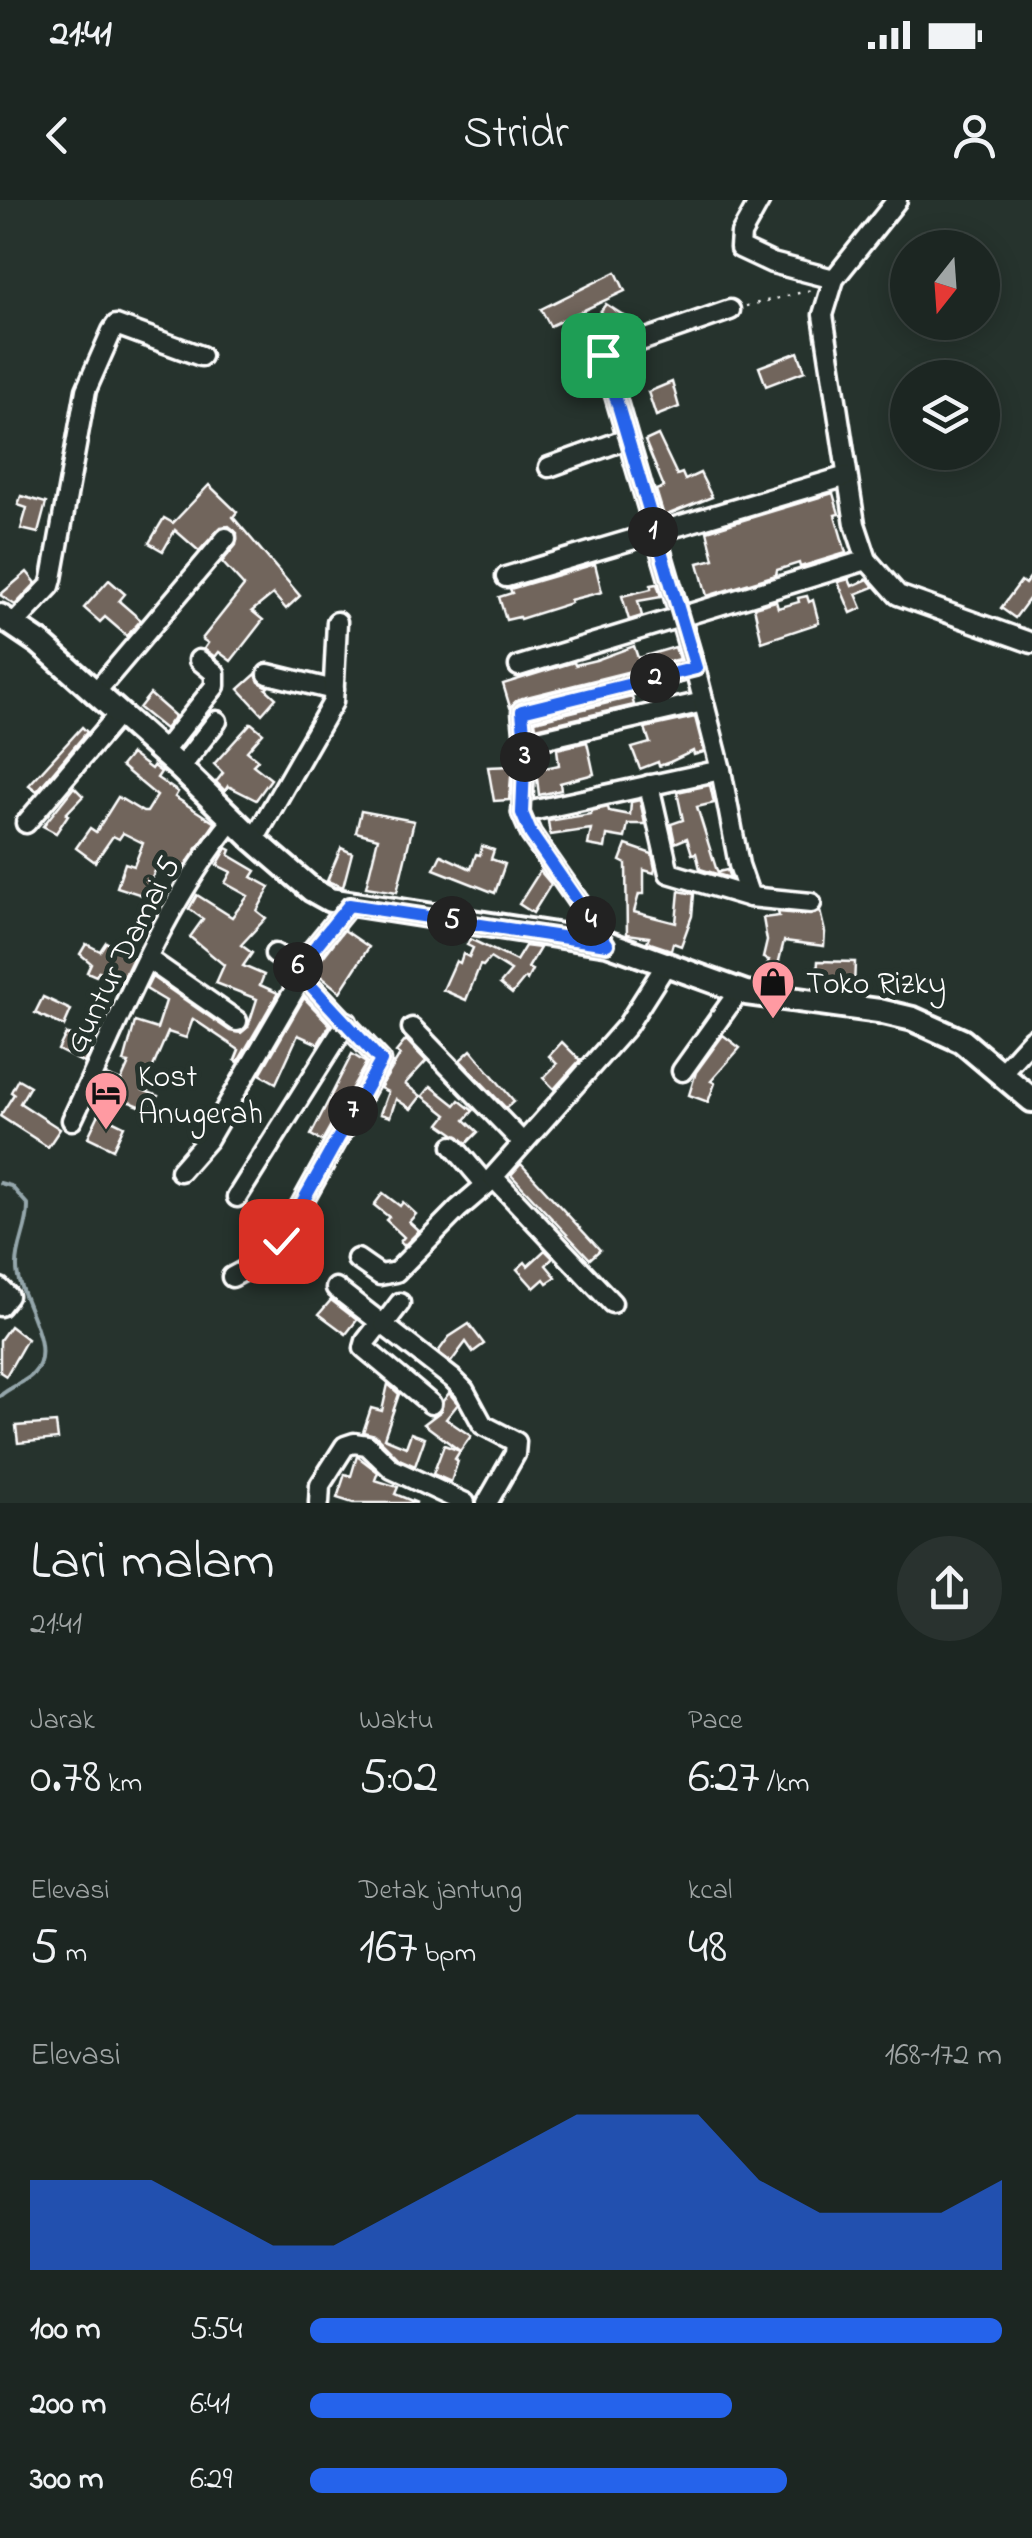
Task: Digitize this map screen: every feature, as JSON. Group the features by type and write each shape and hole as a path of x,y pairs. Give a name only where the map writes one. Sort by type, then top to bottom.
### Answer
{"main road":[{"path":"7,621 40,644 312,890 349,905 607,944 739,990 879,1011 913,1020 962,1040 1032,1100"}],"street":[{"path":"760,200 741,234 740,248 772,263 833,282"},
{"path":"897,200 833,282 823,315 856,524 867,560 898,595 1032,643"},
{"path":"730,310 604,354 696,668 739,865 750,897"},
{"path":"7,621 50,586 86,390 112,330 116,325 201,356"},
{"path":"549,467 627,438"},
{"path":"506,577 846,476"},
{"path":"94,694 226,538"},
{"path":"519,666 867,560"},
{"path":"254,840 327,716 334,690 337,622"},
{"path":"171,761 216,686 215,673 198,660"},
{"path":"607,944 531,834 522,813 522,710 696,668"},
{"path":"268,674 334,690"},
{"path":"525,743 702,702"},
{"path":"26,824 118,716"},
{"path":"171,761 217,721"},
{"path":"522,813 721,770"},
{"path":"649,786 669,873 750,897 811,903"},
{"name":"Guntur Damai 5","path":"72,1120 148,958 200,860 233,820"},
{"path":"180,1171 208,1139 300,972 349,905"},
{"path":"232,1278 264,1260 281,1241 381,1062 300,972 275,954"},
{"path":"148,958 237,1021"},
{"path":"357,1259 380,1275 390,1276 490,1182 627,1026 668,964"},
{"path":"682,1071 739,990"},
{"path":"237,1197 347,1022"},
{"path":"412,1028 523,1143"},
{"path":"1002,1072 1032,1039"},
{"path":"453,1146 612,1303"},
{"path":"0,1288 8,1296 0,1306"},
{"path":"336,1288 453,1379 464,1390 483,1425 516,1442 515,1454 487,1503"},
{"path":"400,1303 366,1340 364,1348 431,1404"},
{"path":"319,1503 320,1485 348,1444 367,1445 392,1469 465,1503"}],"path":[{"path":"730,310 833,282"}],"building":[{"path":"616,272 625,291 550,326 541,309"},
{"path":"606,304 629,319 628,332 603,341 587,329"},
{"path":"798,352 805,371 766,386 759,367"},
{"path":"672,382 679,407 656,416 648,392"},
{"path":"658,435 677,475 682,473 685,480 700,473 712,497 664,516 656,490 664,487 645,441"},
{"path":"209,485 237,512 233,517 300,596 286,609 273,594 252,611 263,620 231,661 219,652 215,657 204,649 208,643 202,639 244,586 222,562 236,545 237,533 229,526 221,527 199,551 175,530 163,551 149,543 164,518 173,523"},
{"path":"833,493 846,553 800,567 799,563 777,570 776,575 707,596 698,563 714,559 707,531"},
{"path":"21,496 46,503 38,533 21,529 27,508 18,505"},
{"path":"595,564 602,592 506,620 499,597 512,593 510,589"},
{"path":"27,572 36,583 15,605 0,595"},
{"path":"1032,575 1032,595 1015,618 1001,608 1021,581 1025,584"},
{"path":"849,579 852,586 868,579 874,587 856,594 862,608 851,613 838,582"},
{"path":"109,580 125,594 119,601 141,620 127,636 105,617 100,622 84,608"},
{"path":"657,584 661,597 638,601 642,616 629,620 622,596"},
{"path":"807,596 809,602 813,600 819,623 762,642 754,607 776,601 778,608"},
{"path":"634,646 638,658 675,647 679,659 519,699 510,707 503,684"},
{"path":"256,674 276,698 262,714 239,689"},
{"path":"150,694 175,716 165,729 139,708"},
{"path":"632,697 634,705 536,728 535,721"},
{"path":"695,717 704,752 694,755 693,751 659,766 658,762 640,769 632,748 650,743 645,728"},
{"path":"251,723 263,733 247,751 258,760 253,765 271,779 256,800 228,786 225,791 216,782 223,773 214,764"},
{"path":"82,727 87,732 37,791 29,785"},
{"path":"587,742 594,774 560,783 561,790 539,795 536,770 559,765 557,749"},
{"path":"131,754 161,772 157,778 178,792 175,797 215,823 178,876 180,869 160,858 145,896 117,887 125,863 134,866 143,843 123,833 119,839 113,836 95,862 76,848 90,828 96,832 118,797 147,812 157,796 121,766"},
{"path":"512,766 509,800 494,801 488,767"},
{"path":"710,785 714,803 697,807 716,868 718,872 727,870 730,878 700,869 687,838 675,843 671,824 683,820 677,792"},
{"path":"74,787 83,796 66,814 56,833 43,826"},
{"path":"640,800 645,824 628,824 625,838 607,835 605,848 588,845 591,829 550,835 548,821 608,807 609,811 630,815 631,802"},
{"path":"361,811 414,821 397,892 366,887 378,838 356,832"},
{"path":"626,845 652,854 655,869 654,873 644,870 644,894 639,894 634,912 676,923 679,891 694,894 692,916 681,946 673,943 671,950 647,942 649,937 627,934 626,864 620,861"},
{"path":"482,846 494,850 491,859 505,864 495,893 434,869 441,855 471,869"},
{"path":"227,848 231,850 229,855 256,871 252,877 270,887 257,911 266,918 241,945 252,953 243,966 264,975 260,985 278,993 238,1062 235,1060 239,1050 193,1019 186,1038 168,1032 143,1090 158,1096 152,1111 100,1090 106,1075 121,1081 129,1063 124,1062 135,1022 157,1029 166,1001 146,989 152,977 230,1031 241,1033 248,1027 257,999 216,983 224,965 190,937 203,919 189,909 197,895 232,917 248,896 225,883 231,872 217,865"},
{"path":"341,848 352,853 343,887 327,881"},
{"path":"540,871 551,884 533,913 519,904"},
{"path":"820,911 824,946 784,941 777,969 782,971 777,982 762,977 769,960 763,958 767,941 763,918 779,916 778,912 810,915"},
{"path":"344,930 369,947 340,992 313,970"},
{"path":"470,939 516,961 525,946 540,948 528,968 532,970 527,980 512,994 500,984 511,971 490,958 480,965 466,1000 443,990 456,961 460,963 463,954 469,957 473,948 467,945"},
{"path":"106,942 133,958 121,983 99,971 96,976 87,972 91,963 80,954 86,944 100,951"},
{"path":"818,961 855,962 854,988 816,987"},
{"path":"43,997 71,1010 64,1026 35,1013"},
{"path":"304,998 330,1025 318,1044 298,1035 276,1083 260,1074"},
{"path":"66,1034 92,1046 84,1063 58,1050"},
{"path":"723,1035 740,1048 711,1081 715,1083 708,1102 689,1095 696,1072"},
{"path":"406,1040 426,1061 405,1084 421,1096 411,1109 396,1099 390,1117 380,1114 388,1092 380,1088 400,1055 396,1052"},
{"path":"562,1042 580,1060 554,1089 543,1078 557,1064 549,1056"},
{"path":"471,1050 514,1101 506,1108 460,1060"},
{"path":"352,1054 366,1063 322,1141 311,1135"},
{"path":"18,1079 30,1086 20,1103 60,1129 48,1147 0,1116"},
{"path":"431,1086 455,1105 459,1100 473,1111 465,1120 478,1132 467,1143 440,1124 447,1115 423,1096"},
{"name":"Kost Anugerah","path":"99,1114 124,1126 113,1149 88,1137"},
{"path":"521,1164 600,1250 590,1259 511,1175"},
{"path":"383,1193 400,1206 403,1202 416,1214 409,1222 419,1231 404,1246 400,1242 404,1237 374,1205"},
{"path":"545,1250 553,1258 546,1265 556,1277 547,1283 544,1279 534,1288 517,1269 525,1262 528,1266"},
{"path":"331,1300 357,1320 346,1334 319,1314"},
{"path":"469,1324 484,1344 473,1352 466,1342 451,1362 438,1352 449,1337"},
{"path":"10,1326 27,1339 6,1376 0,1372 0,1340"},
{"path":"388,1384 399,1394 384,1438 406,1447 411,1433 425,1438 415,1466 399,1459 375,1435 363,1432 371,1408 382,1411"},
{"path":"449,1393 458,1404 446,1419 471,1436 460,1451 424,1424 441,1411"},
{"path":"56,1423 58,1439 18,1443 16,1426"},
{"path":"444,1445 460,1451 451,1482 433,1474"},
{"path":"357,1456 378,1472 375,1480 398,1487 395,1494 417,1503 353,1503 337,1498 345,1474 351,1476"}],"waterway":[{"path":"0,1183 11,1186 28,1205 17,1268 41,1351 33,1374 0,1396"}],"place":[{"name":"Toko Rizky","path":"773,1020"},
{"name":"Kost Anugerah","path":"106,1131"}],"route":[{"path":"281,1241 381,1061 298,968 349,905 607,944 531,834 522,813 522,711 696,668 603,355"}]}
